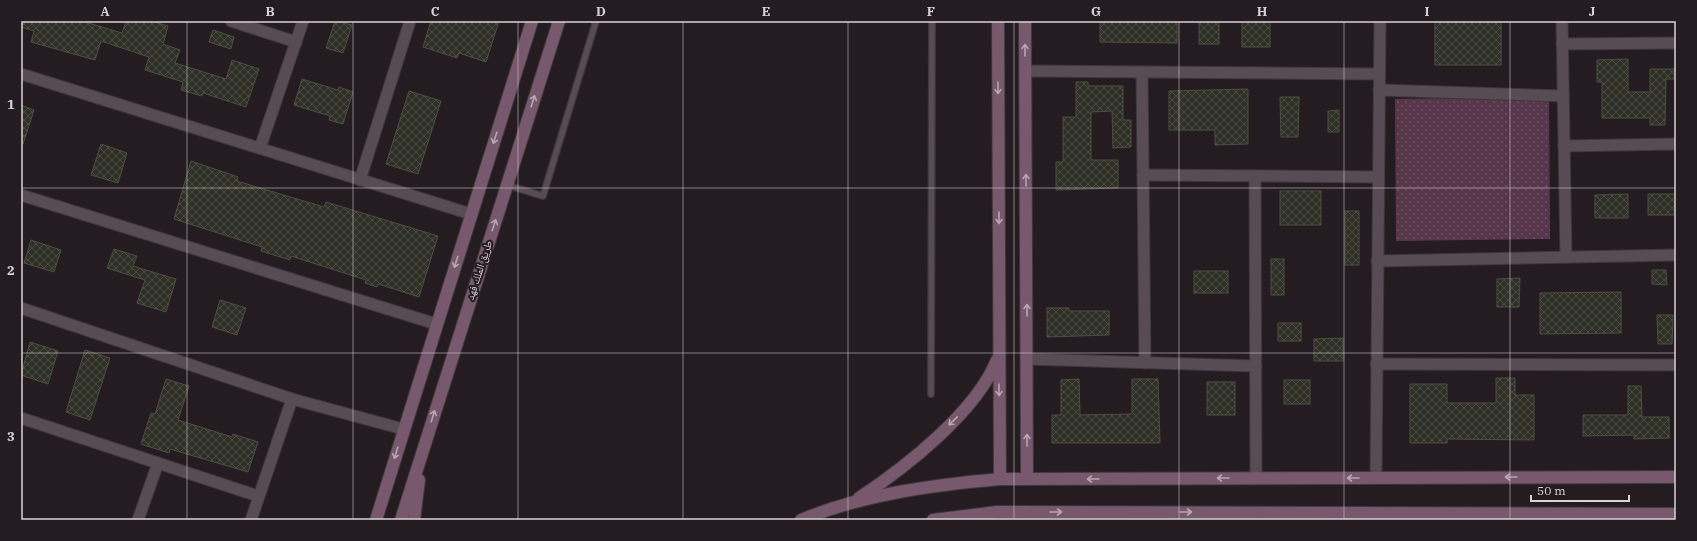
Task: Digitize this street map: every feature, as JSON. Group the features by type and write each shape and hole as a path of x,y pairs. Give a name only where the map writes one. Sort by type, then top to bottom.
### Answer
{"street":[{"path":"232,21 296,42"},
{"path":"260,148 303,21"},
{"path":"360,180 410,21"},
{"path":"376,520 403,429 532,21"},
{"name":"طريق الملك فهد","path":"401,520 559,21"},
{"path":"998,21 1000,479"},
{"path":"1025,21 1027,479"},
{"path":"1376,478 1380,21"},
{"path":"1562,21 1566,257"},
{"path":"1562,44 1676,43"},
{"path":"1025,71 1379,74"},
{"path":"1142,72 1144,363"},
{"path":"21,74 471,214"},
{"path":"1379,90 1563,96"},
{"path":"1564,146 1676,144"},
{"path":"1143,175 1378,177"},
{"path":"1255,176 1256,478"},
{"path":"21,195 436,324"},
{"path":"1377,261 1676,255"},
{"path":"21,308 292,399 403,429"},
{"path":"848,505 889,478 956,418 978,394 991,375 999,355"},
{"path":"1027,359 1256,366"},
{"path":"1376,364 1676,364"},
{"path":"250,520 292,399"},
{"path":"21,418 258,496"},
{"path":"414,520 424,444"},
{"path":"138,520 158,463"},
{"path":"801,520 876,497 934,485 1000,479 1676,477"},
{"path":"1119,520 1134,512"},
{"path":"933,520 1134,512 1253,516 1370,517 1676,514"}],"lane":[{"path":"506,185 543,196 596,21"},
{"path":"931,394 932,21"}],"shaded area":[{"path":"1549,97 1550,239 1396,241 1395,99"}],"building":[{"path":"21,21 82,21 122,33 126,21 151,21 168,26 163,44 180,50 175,63 226,79 232,60 259,69 246,107 203,93 202,96 181,90 183,82 145,70 149,57 101,41 95,60 31,42 34,31 21,27"},
{"path":"335,21 352,25 343,53 326,48"},
{"path":"431,21 499,21 486,62 459,53 457,58 423,47"},
{"path":"1100,21 1177,21 1177,43 1100,42"},
{"path":"1199,21 1219,21 1219,44 1199,44"},
{"path":"1242,21 1270,21 1270,47 1242,47"},
{"path":"1435,21 1501,21 1501,65 1435,65"},
{"path":"213,30 234,37 231,49 209,42"},
{"path":"1628,59 1628,92 1650,92 1650,69 1676,69 1676,79 1666,79 1665,125 1650,125 1650,118 1602,118 1602,82 1597,82 1597,60"},
{"path":"302,79 338,90 339,87 353,92 343,124 329,120 330,116 294,105"},
{"path":"1076,82 1088,82 1088,86 1123,86 1123,120 1131,120 1131,147 1113,148 1112,111 1091,112 1091,160 1118,160 1118,188 1056,190 1056,162 1063,162 1063,117 1076,117"},
{"path":"1248,89 1248,144 1215,145 1215,130 1169,130 1169,91"},
{"path":"409,91 441,101 418,174 386,164"},
{"path":"1280,97 1299,97 1298,137 1281,137"},
{"path":"21,105 34,110 23,144 21,144"},
{"path":"1339,110 1339,132 1328,132 1328,111"},
{"path":"101,144 127,153 118,183 91,175"},
{"path":"191,161 238,177 237,181 324,207 326,202 438,236 419,297 378,284 377,287 365,283 366,280 291,256 290,260 261,251 262,247 174,219"},
{"path":"1280,191 1321,191 1321,225 1280,225"},
{"path":"1628,194 1628,218 1595,218 1595,195"},
{"path":"1648,194 1676,194 1676,215 1648,215"},
{"path":"1345,211 1359,211 1359,265 1345,265"},
{"path":"31,240 61,250 54,272 24,263"},
{"path":"114,249 137,256 133,266 176,279 166,312 137,303 145,280 107,268"},
{"path":"1271,259 1284,259 1284,295 1271,295"},
{"path":"1652,270 1666,270 1667,285 1652,284"},
{"path":"1194,271 1228,271 1228,293 1194,293"},
{"path":"1520,278 1519,307 1497,307 1497,279"},
{"path":"1621,292 1621,333 1540,334 1540,293"},
{"path":"220,300 246,308 237,335 212,327"},
{"path":"1047,308 1069,308 1069,311 1109,311 1109,335 1047,337"},
{"path":"1657,315 1673,315 1672,344 1658,344"},
{"path":"1278,323 1301,323 1301,341 1278,341"},
{"path":"1343,338 1343,361 1314,361 1314,339"},
{"path":"30,342 58,351 48,384 21,375"},
{"path":"85,350 110,358 90,420 66,412"},
{"path":"1496,378 1515,378 1515,395 1534,395 1534,440 1447,439 1447,443 1410,443 1410,384 1447,384 1447,403 1496,403"},
{"path":"166,379 189,386 178,420 232,437 233,434 258,442 248,472 170,449 169,453 141,444 151,413 155,414"},
{"path":"1079,379 1080,415 1132,414 1132,379 1158,379 1160,443 1052,443 1052,415 1061,415 1061,380"},
{"path":"1284,380 1310,380 1310,404 1284,404"},
{"path":"1207,382 1235,382 1235,415 1207,415"},
{"path":"1628,386 1641,386 1642,417 1669,417 1669,438 1634,439 1634,435 1583,436 1583,415 1628,415"}]}
